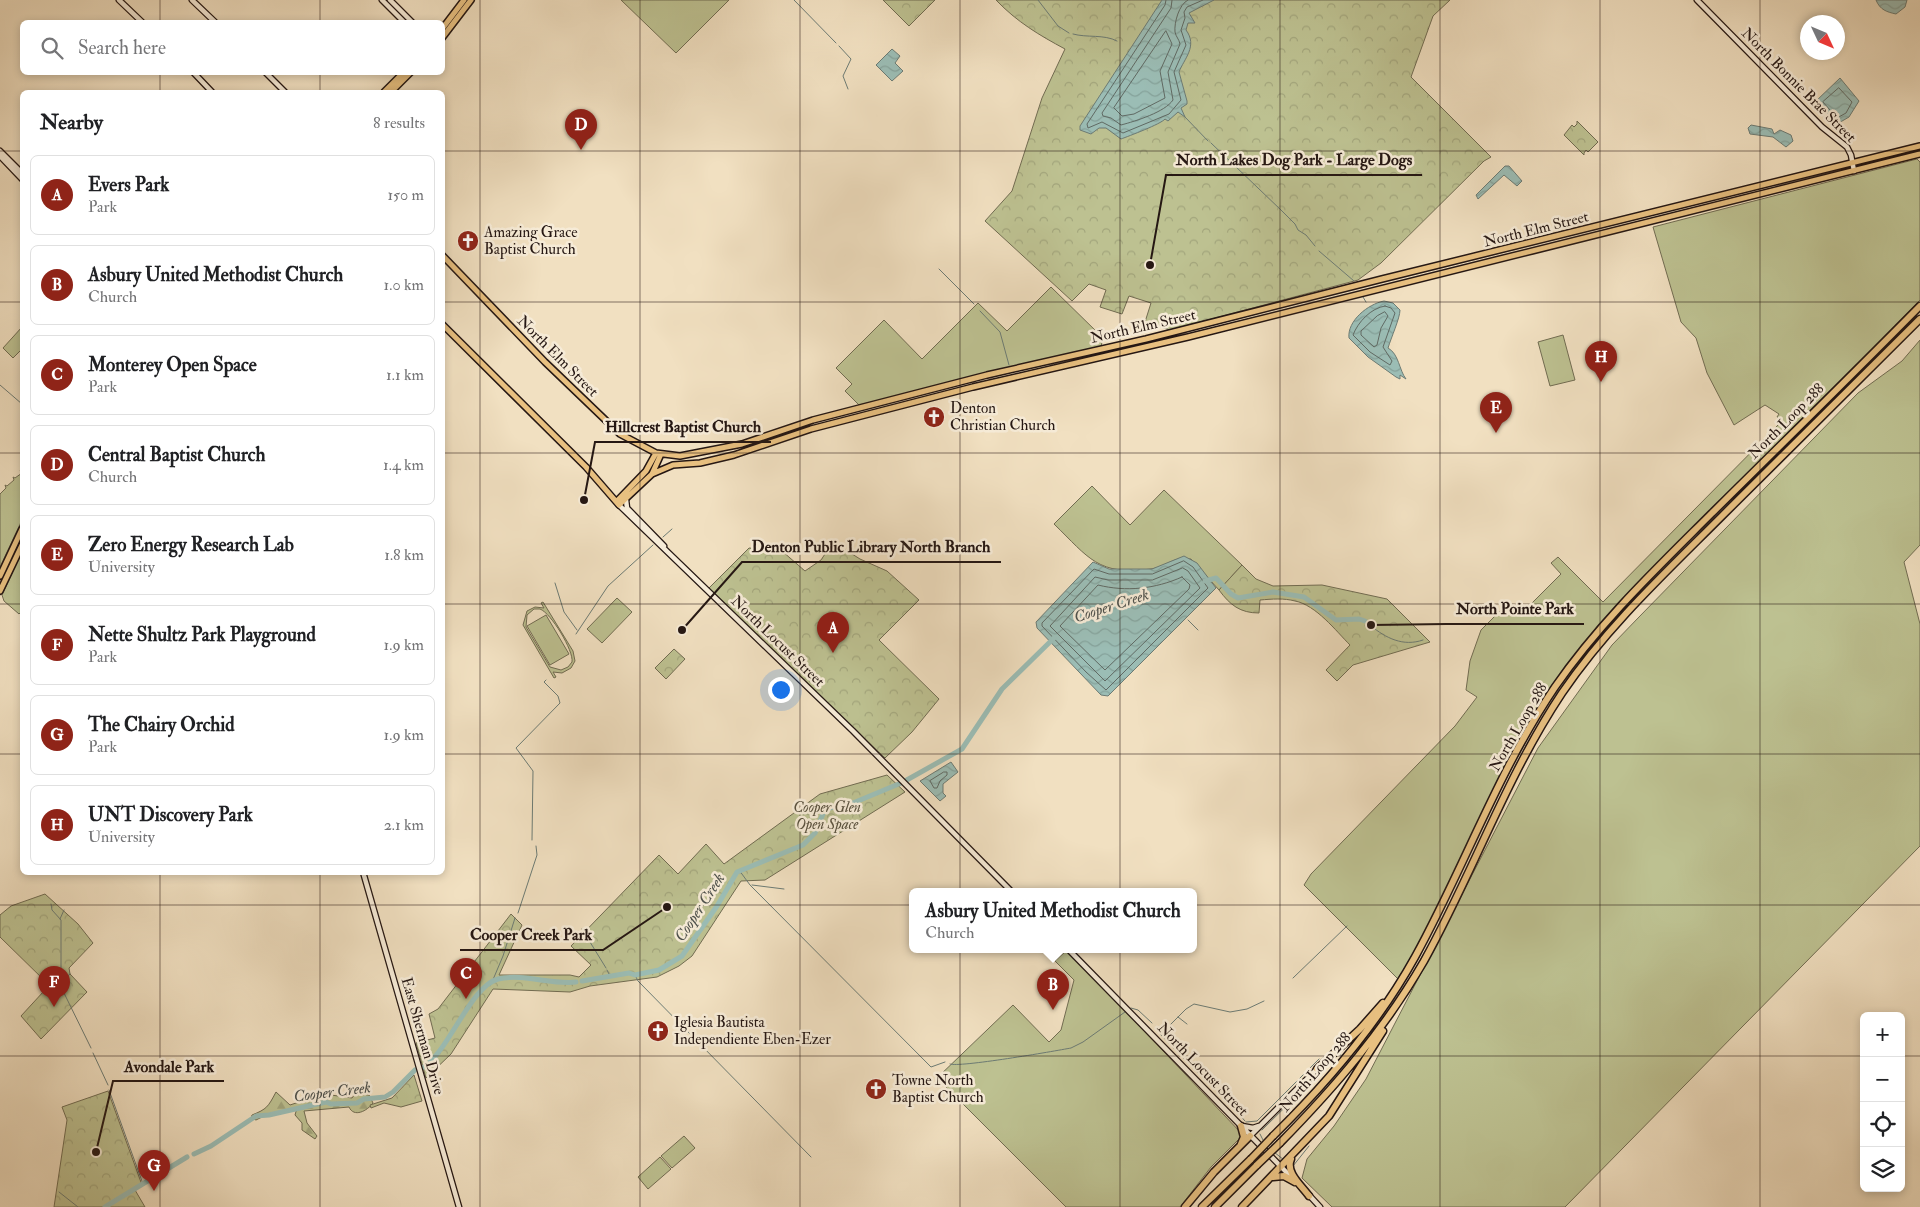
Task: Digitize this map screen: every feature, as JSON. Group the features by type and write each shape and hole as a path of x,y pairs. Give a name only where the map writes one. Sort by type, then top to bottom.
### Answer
{"highway":[{"name":"North Loop 288","path":"1202,1207 1319,1089 1350,1054 1402,978 1433,924 1509,764 1543,706 1582,651 1637,588 1920,306"},
{"name":"North Loop 288","path":"1215,1207 1280,1143 1356,1060 1414,977 1444,921 1524,756 1552,709 1586,661 1648,590 1920,319"},
{"path":"1242,1207 1282,1168 1329,1116 1347,1091 1414,977"},
{"path":"1317,1069 1370,1017 1402,978"},
{"path":"1240,1146 1244,1137 1241,1126"},
{"path":"1185,1207 1214,1172 1250,1136"},
{"path":"1296,1153 1290,1162 1289,1170 1309,1196"},
{"path":"1272,1178 1284,1176 1298,1185"}],"main road":[{"path":"119,0 140,20"},
{"path":"192,0 213,20"},
{"path":"382,0 402,20"},
{"path":"390,0 410,20"},
{"path":"445,25 464,0"},
{"path":"445,34 471,0"},
{"name":"North Bonnie Brae Street","path":"1697,0 1822,127 1847,147 1854,170"},
{"path":"195,75 210,90"},
{"path":"268,75 283,90"},
{"path":"386,90 401,75"},
{"path":"393,90 408,75"},
{"name":"North Elm Street","path":"445,258 545,362 620,434 658,453 689,456 742,444 812,420 987,375 1165,335 1920,146"},
{"path":"0,151 20,171"},
{"name":"North Elm Street","path":"652,474 673,465 700,463 734,456 806,431 869,413 1061,365 1179,340 1920,154"},
{"path":"0,156 20,177"},
{"name":"North Locust Street","path":"445,327 618,503 853,731 1008,888"},
{"path":"618,503 626,500 652,474 658,453"},
{"path":"618,503 646,471 658,453"},
{"path":"626,500 627,508 670,553"},
{"path":"0,576 20,533"},
{"path":"0,591 20,549"},
{"name":"East Sherman Drive","path":"364,875 459,1207"},
{"name":"North Locust Street","path":"1072,953 1320,1207"},
{"name":"North Loop 288","path":"1250,1136 1317,1069"},
{"path":"1241,1126 1252,1128 1262,1124"}],"green space":[{"path":"621,0 729,0 676,53"},
{"path":"883,0 935,0 909,26"},
{"path":"996,0 1450,0 1433,16 1411,77 1491,157 1484,161 1381,263 1358,280 1170,330 1145,322 1151,303 1129,296 1122,314 1100,307 1106,290 1089,284 1072,301 985,221 1012,191 1042,98 1065,49 1029,28"},
{"path":"1577,121 1598,142 1588,152 1586,150 1584,155 1564,135 1572,125 1574,127 1577,124"},
{"path":"1917,159 1920,162 1920,300 1639,584 1600,626 1564,670 1547,694 1506,763 1437,909 1398,979 1304,885 1311,874 1455,726 1477,697 1466,690 1470,661 1481,630 1500,611 1506,616 1525,610 1561,574 1551,563 1558,557 1603,602 1782,421 1777,417 1779,414 1765,405 1734,425 1707,373 1696,338 1681,322 1653,227"},
{"path":"1051,287 1098,333 1102,342 1101,347 859,405 845,391 852,384 836,368 884,320 922,359 978,303 1007,331"},
{"path":"20,329 20,351 13,358 3,348"},
{"path":"1563,335 1575,380 1550,386 1538,342"},
{"path":"1920,340 1920,545 1904,562 1920,624 1920,846 1565,1207 1332,1207 1302,1178 1307,1159 1334,1126 1366,1079 1538,748 1612,645 1858,393 1902,361"},
{"path":"20,474 20,524 0,567 0,494 6,488 5,485 7,486 14,480 13,477 15,478"},
{"path":"1092,486 1130,525 1164,490 1242,565 1219,590 1191,559 1174,560 1157,568 1133,570 1118,570 1096,562 1076,546 1054,524"},
{"path":"833,542 860,559 887,571 919,600 879,640 939,699 912,732 885,758 708,589 749,548 782,551 805,571 821,560"},
{"path":"20,555 19,614 4,601 2,595"},
{"path":"1242,565 1256,579 1273,586 1322,585 1387,599 1430,642 1353,665 1337,681 1326,670 1350,645 1318,613 1303,603 1278,599 1260,600 1259,613 1246,612 1231,604 1223,595 1219,590"},
{"path":"617,598 632,612 602,643 587,629"},
{"path":"543,602 573,651 575,661 571,668 562,673 553,672 556,677 554,678 523,625 527,611 535,607 544,608 541,603","holes":["534,609 540,609 545,612 566,641 572,657 572,662 568,667 561,670 550,667 526,627 527,615"]},
{"path":"546,615 569,654 550,665 527,626"},
{"path":"674,649 685,659 666,679 655,668"},
{"name":"Cooper Glen Open Space","path":"887,775 905,792 765,880 741,881 692,956 679,966 657,977 590,986 570,992 493,989 451,1054 426,1078 416,1043 435,1038 429,1014 438,1009 511,914 522,925 499,975 570,975 579,977 591,965 571,946 659,855 678,874 706,844 724,864 820,794"},
{"path":"45,894 78,924 93,943 69,968 70,974 87,992 41,1039 21,1016 44,991 46,982 0,937 0,915 11,906"},
{"path":"1064,953 1070,953 1243,1135 1211,1167 1180,1207 1066,1207 937,1078 1013,1005 1049,1042 1061,1030 1074,980 1055,961"},
{"path":"414,1075 422,1101 401,1107 384,1103 371,1108 370,1105 392,1098"},
{"path":"108,1091 142,1185 135,1190 145,1207 54,1207 67,1120 62,1107"},
{"path":"276,1092 290,1105 311,1098 316,1099 324,1094 352,1098 355,1094 369,1095 373,1103 364,1111 357,1113 349,1107 304,1111 307,1123 317,1136 315,1139 302,1130 302,1123 295,1115 297,1108 268,1114 256,1120 251,1118 252,1115 267,1107"},
{"path":"684,1136 695,1148 672,1168 661,1156"},
{"path":"660,1157 671,1169 648,1189 638,1177"}],"water":[{"path":"1162,0 1214,0 1189,13 1195,23 1188,23 1186,30 1191,41 1190,47 1179,72 1187,101 1187,104 1181,108 1185,117 1178,112 1168,121 1165,119 1121,139 1106,128 1099,128 1091,134 1080,130 1080,126"},
{"path":"1876,0 1907,0 1905,7 1896,14 1884,10"},
{"path":"892,49 900,56 895,63 903,71 892,81 876,65"},
{"path":"1840,78 1859,101 1849,117 1837,124 1815,102"},
{"path":"1751,125 1772,129 1774,134 1780,130 1791,135 1793,141 1786,147 1773,137 1750,134 1748,128"},
{"path":"1505,166 1509,166 1522,181 1517,186 1504,175 1478,199 1476,195"},
{"path":"1384,301 1393,303 1400,310 1388,348 1397,358 1406,379 1400,375 1400,379 1396,377 1368,357 1349,338 1351,325 1360,314"},
{"path":"1184,556 1197,563 1216,588 1108,696 1101,695 1037,628 1036,622 1093,562 1109,569 1152,569"},
{"path":"951,762 958,772 943,784 943,793 946,796 940,801 920,781"}],"waterway":[{"path":"794,0 836,43"},
{"path":"1038,0 1058,26 1069,33"},
{"path":"1073,34 1117,41"},
{"path":"839,46 851,59 843,76 848,89"},
{"path":"1185,117 1208,141"},
{"path":"1211,143 1282,211 1315,246"},
{"path":"1319,251 1354,281"},
{"path":"939,269 974,304"},
{"path":"1363,297 1366,302"},
{"path":"980,311 1000,332 1009,365"},
{"path":"0,385 20,402"},
{"path":"663,537 672,529"},
{"path":"576,634 608,586 653,545"},
{"name":"Cooper Creek","path":"1205,581 1216,578 1231,594 1238,598 1273,592 1304,597 1336,620 1359,619 1365,621"},
{"path":"555,583 564,612 577,630"},
{"path":"1188,620 1198,630"},
{"name":"Cooper Creek","path":"1371,626 1389,638 1402,642 1423,640"},
{"name":"Cooper Creek","path":"905,781 962,749 1002,689 1054,638"},
{"path":"532,840 533,771 516,748 560,703 558,696 544,682 546,680"},
{"name":"Cooper Creek","path":"582,981 629,973 635,975 659,970 682,956 717,906 737,872 803,845 815,833 825,809 853,803 901,783"},
{"path":"518,913 537,855 536,846"},
{"path":"739,870 750,885 931,1067 945,1062"},
{"path":"752,885 784,889"},
{"path":"51,904 52,910 61,920 61,974 64,993 91,1048"},
{"path":"60,919 64,910"},
{"path":"492,982 503,956 515,918"},
{"path":"1293,978 1347,926"},
{"path":"582,929 606,968"},
{"name":"Cooper Creek","path":"607,970 610,976"},
{"path":"63,980 70,974"},
{"path":"635,975 638,981 811,1157"},
{"name":"Cooper Creek","path":"424,1067 433,1059 469,1005 488,984 498,979 517,977 557,982 576,982"},
{"path":"1167,1028 1186,1009 1194,1004 1230,1012 1247,1009 1264,1001"},
{"path":"1131,1008 1138,1010 1152,1023"},
{"path":"950,1064 957,1065 988,1061 1071,1048 1083,1042 1125,1012"},
{"path":"1178,1017 1187,1024"},
{"path":"1160,1034 1201,1076"},
{"path":"93,1053 108,1085"},
{"path":"1262,1130 1338,1055 1341,1055"},
{"path":"1246,1122 1257,1121 1319,1059"},
{"name":"Cooper Creek","path":"194,1154 211,1146 256,1116 269,1115 326,1102 331,1104 357,1103 364,1099 385,1097 393,1092 415,1070"},
{"path":"1214,1086 1245,1121"},
{"path":"109,1090 143,1184"},
{"path":"1260,1134 1264,1142"},
{"path":"1293,1166 1309,1146"},
{"path":"1274,1152 1284,1160"},
{"name":"Cooper Creek","path":"105,1207 187,1157"},
{"path":"59,1192 78,1207"}],"place":[{"name":"Central Baptist Church","path":"581,150"},
{"name":"Amazing Grace Baptist Church","path":"468,241"},
{"name":"North Lakes Dog Park - Large Dogs","path":"1150,265"},
{"name":"UNT Discovery Park","path":"1601,382"},
{"name":"Denton Christian Church","path":"934,417"},
{"name":"Zero Energy Research Lab","path":"1496,433"},
{"name":"Hillcrest Baptist Church","path":"584,500"},
{"name":"North Pointe Park","path":"1371,625"},
{"name":"Denton Public Library North Branch","path":"682,630"},
{"name":"Evers Park","path":"833,653"},
{"name":"Cooper Creek Park","path":"667,907"},
{"name":"Monterey Open Space","path":"466,999"},
{"name":"Nette Shultz Park Playground","path":"54,1007"},
{"name":"Asbury United Methodist Church","path":"1053,1010"},
{"name":"Iglesia Bautista Independiente Eben-Ezer","path":"658,1031"},
{"name":"Towne North Baptist Church","path":"876,1089"},
{"name":"Avondale Park","path":"96,1152"},
{"name":"The Chairy Orchid","path":"154,1191"}]}
